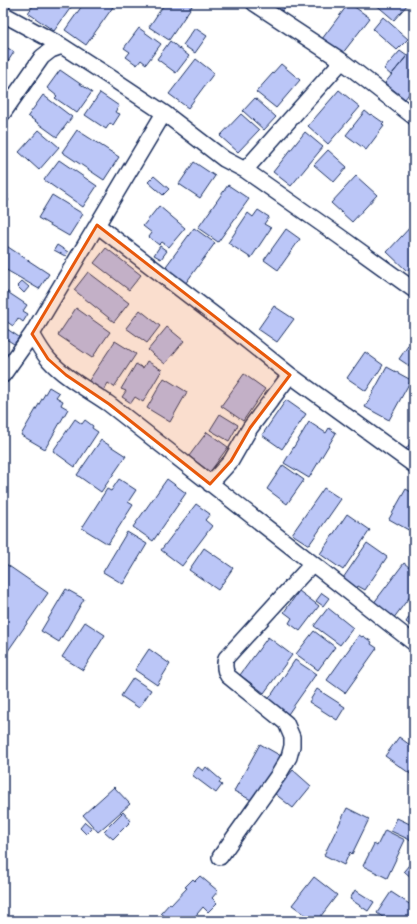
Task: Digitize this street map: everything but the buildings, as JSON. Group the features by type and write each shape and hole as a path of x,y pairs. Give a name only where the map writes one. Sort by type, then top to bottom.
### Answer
{"street":[{"path":"254,3 342,61 414,117"},
{"path":"3,14 62,46 164,113 224,159 245,170 414,290"},
{"path":"3,114 42,57 51,50 62,46"},
{"path":"245,170 342,61"},
{"path":"3,375 32,334 164,113"},
{"path":"97,225 290,375 414,465"},
{"path":"32,334 48,359 56,367 109,404 414,643"},
{"path":"210,484 231,461 250,428 290,375"},
{"path":"220,857 279,774 289,757 292,746 292,737 286,723 228,676 224,664 226,658 312,564"}],"highlighted area":[{"path":"97,225 290,375 250,428 231,461 210,484 109,404 66,375 48,359 32,334"}]}
